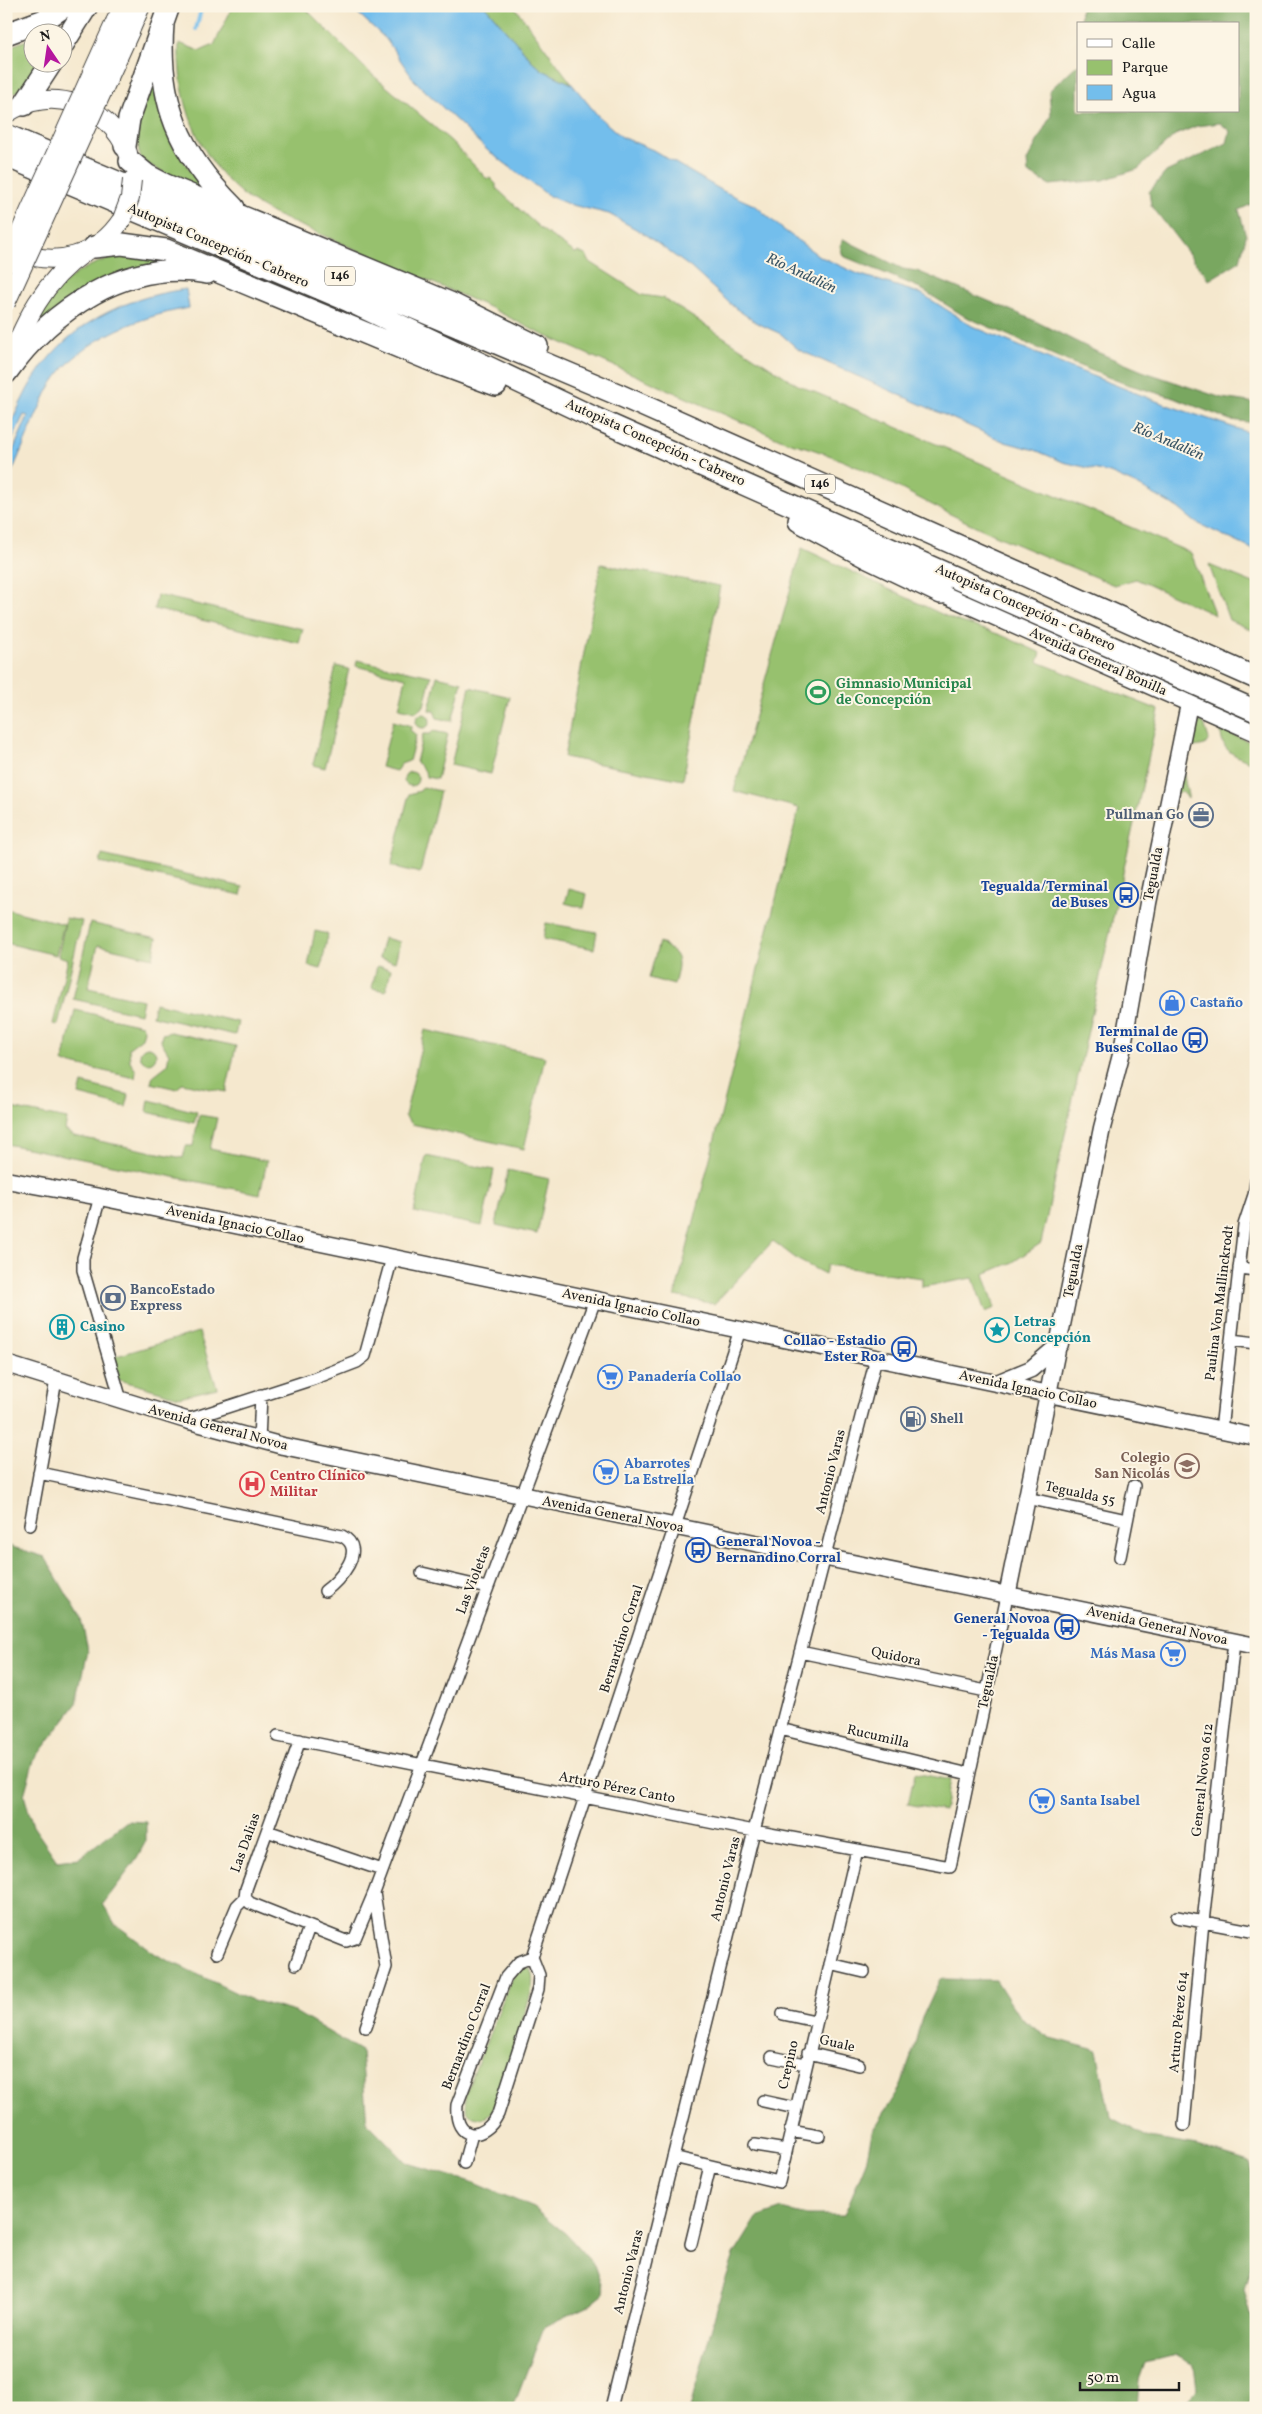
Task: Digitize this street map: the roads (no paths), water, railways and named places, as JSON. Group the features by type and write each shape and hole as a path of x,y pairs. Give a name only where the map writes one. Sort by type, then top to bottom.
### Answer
{"highway":[{"path":"6,34 44,20 65,6"},
{"path":"72,30 87,6"},
{"path":"166,15 128,119 129,163 166,184 473,313 566,362 617,394"},
{"path":"166,15 162,47 165,84 181,139 202,174 241,215"},
{"path":"13,108 44,72"},
{"path":"6,135 58,168"},
{"path":"6,156 58,168"},
{"name":"Autopista Concepción - Cabrero","path":"58,168 617,394 1256,678"},
{"name":"Autopista Concepción - Cabrero","path":"58,168 346,300 597,419 756,487 1256,711"},
{"path":"89,250 122,244 152,247 182,256 456,371 597,419"},
{"path":"6,373 29,344 64,312 82,299 115,283 169,271 202,272 241,281"},
{"path":"756,487 782,509 814,529 866,557 940,592"}],"main road":[{"path":"6,263 123,19 142,6"},
{"path":"6,303 123,19"},
{"path":"6,367 28,318 44,290 60,271 110,235 122,219 130,198 129,163 108,122 83,106 53,99 13,108"},
{"path":"6,245 23,254 50,259 67,258 89,250"},
{"name":"Avenida General Bonilla","path":"940,592 1256,733"},
{"name":"Tegualda","path":"1007,1596 1060,1344 1107,1105 1122,1051 1148,903 1189,704"},
{"name":"Avenida Ignacio Collao","path":"6,1180 100,1197 1256,1437"},
{"path":"996,1384 1031,1369 1060,1344"},
{"name":"Avenida General Novoa","path":"6,1364 259,1441 1256,1646"}],"street":[{"name":"Paulina Von Mallinckrodt","path":"1221,1430 1244,1225 1255,1195 1256,1181"},
{"path":"100,1197 83,1258 83,1270 121,1400"},
{"path":"186,1420 313,1379 357,1362 365,1356 392,1258"},
{"path":"1239,1268 1256,1270"},
{"name":"Las Violetas","path":"309,1927 351,1941 355,1938 374,1893 595,1300"},
{"name":"Bernardino Corral","path":"472,2134 462,2131 457,2124 457,2106 506,1977 519,1962 532,1957 740,1330"},
{"path":"1231,1340 1256,1343"},
{"name":"Antonio Varas","path":"610,2408 754,1831 876,1359"},
{"path":"30,1525 56,1380"},
{"path":"259,1441 261,1395"},
{"path":"39,1473 342,1536 346,1538 352,1550 349,1564 338,1582 325,1591"},
{"path":"1120,1557 1134,1486"},
{"name":"Tegualda 55","path":"1027,1498 1127,1520"},
{"path":"422,1573 488,1588"},
{"name":"Tegualda","path":"950,1867 1007,1596"},
{"name":"General Novoa 612","path":"1203,1922 1234,1642"},
{"name":"Quidora","path":"800,1652 986,1692"},
{"name":"Rucumilla","path":"780,1729 969,1774"},
{"name":"Arturo Pérez Canto","path":"278,1736 754,1831 950,1867"},
{"name":"Las Dalias","path":"217,1953 237,1906 246,1898 246,1889 300,1740"},
{"path":"267,1831 382,1870"},
{"name":"Crepino","path":"673,2157 779,2182 806,2058 857,1850"},
{"path":"366,2027 386,1967 374,1893"},
{"path":"246,1898 250,1904 309,1927 296,1964"},
{"path":"1177,1917 1256,1932"},
{"name":"Arturo Pérez 614","path":"1184,2125 1203,1922"},
{"path":"464,2163 472,2134 488,2130 498,2114 538,1989 539,1975 532,1957"},
{"path":"830,1964 864,1972"},
{"path":"783,2014 815,2021"},
{"name":"Guale","path":"772,2057 806,2058 860,2064"},
{"path":"763,2101 795,2108"},
{"path":"790,2130 819,2136"},
{"path":"755,2145 786,2150"},
{"path":"690,2244 710,2166"}],"water":[{"name":"Río Andalién","path":"350,6 485,6 532,61 542,70 572,84 599,117 622,137 653,150 723,191 756,206 781,228 819,256 858,274 922,294 972,326 1059,363 1164,404 1256,435 1256,551 1195,522 1178,508 1137,485 1110,473 1063,462 1035,450 1005,442 799,350 781,334 757,323 735,308 690,267 643,233 609,214 568,204 549,196 487,150 414,80 386,39"},
{"path":"186,289 189,308 148,318 127,325 107,335 89,346 57,376 46,394 6,485 6,467 28,416 24,415 6,452 10,426 34,378 50,357 88,323 110,311 134,301"}],"waterway":[{"path":"196,29 202,6"}],"place":[{"name":"Gimnasio Municipal de Concepción","path":"818,692"},
{"name":"Pullman Go","path":"1201,815"},
{"name":"Tegualda/Terminal de Buses","path":"1126,895"},
{"name":"Castaño","path":"1172,1003"},
{"name":"Terminal de Buses Collao","path":"1195,1040"},
{"name":"BancoEstado Express","path":"113,1298"},
{"name":"Casino","path":"62,1327"},
{"name":"Letras Concepción","path":"997,1330"},
{"name":"Collao - Estadio Ester Roa","path":"904,1349"},
{"name":"Panadería Collao","path":"610,1377"},
{"name":"Shell","path":"913,1419"},
{"name":"Colegio San Nicolás","path":"1187,1466"},
{"name":"Abarrotes La Estrella","path":"606,1472"},
{"name":"Centro Clínico Militar","path":"252,1484"},
{"name":"General Novoa - Bernandino Corral","path":"698,1550"},
{"name":"General Novoa - Tegualda","path":"1067,1627"},
{"name":"Más Masa","path":"1173,1654"},
{"name":"Santa Isabel","path":"1042,1801"}]}
